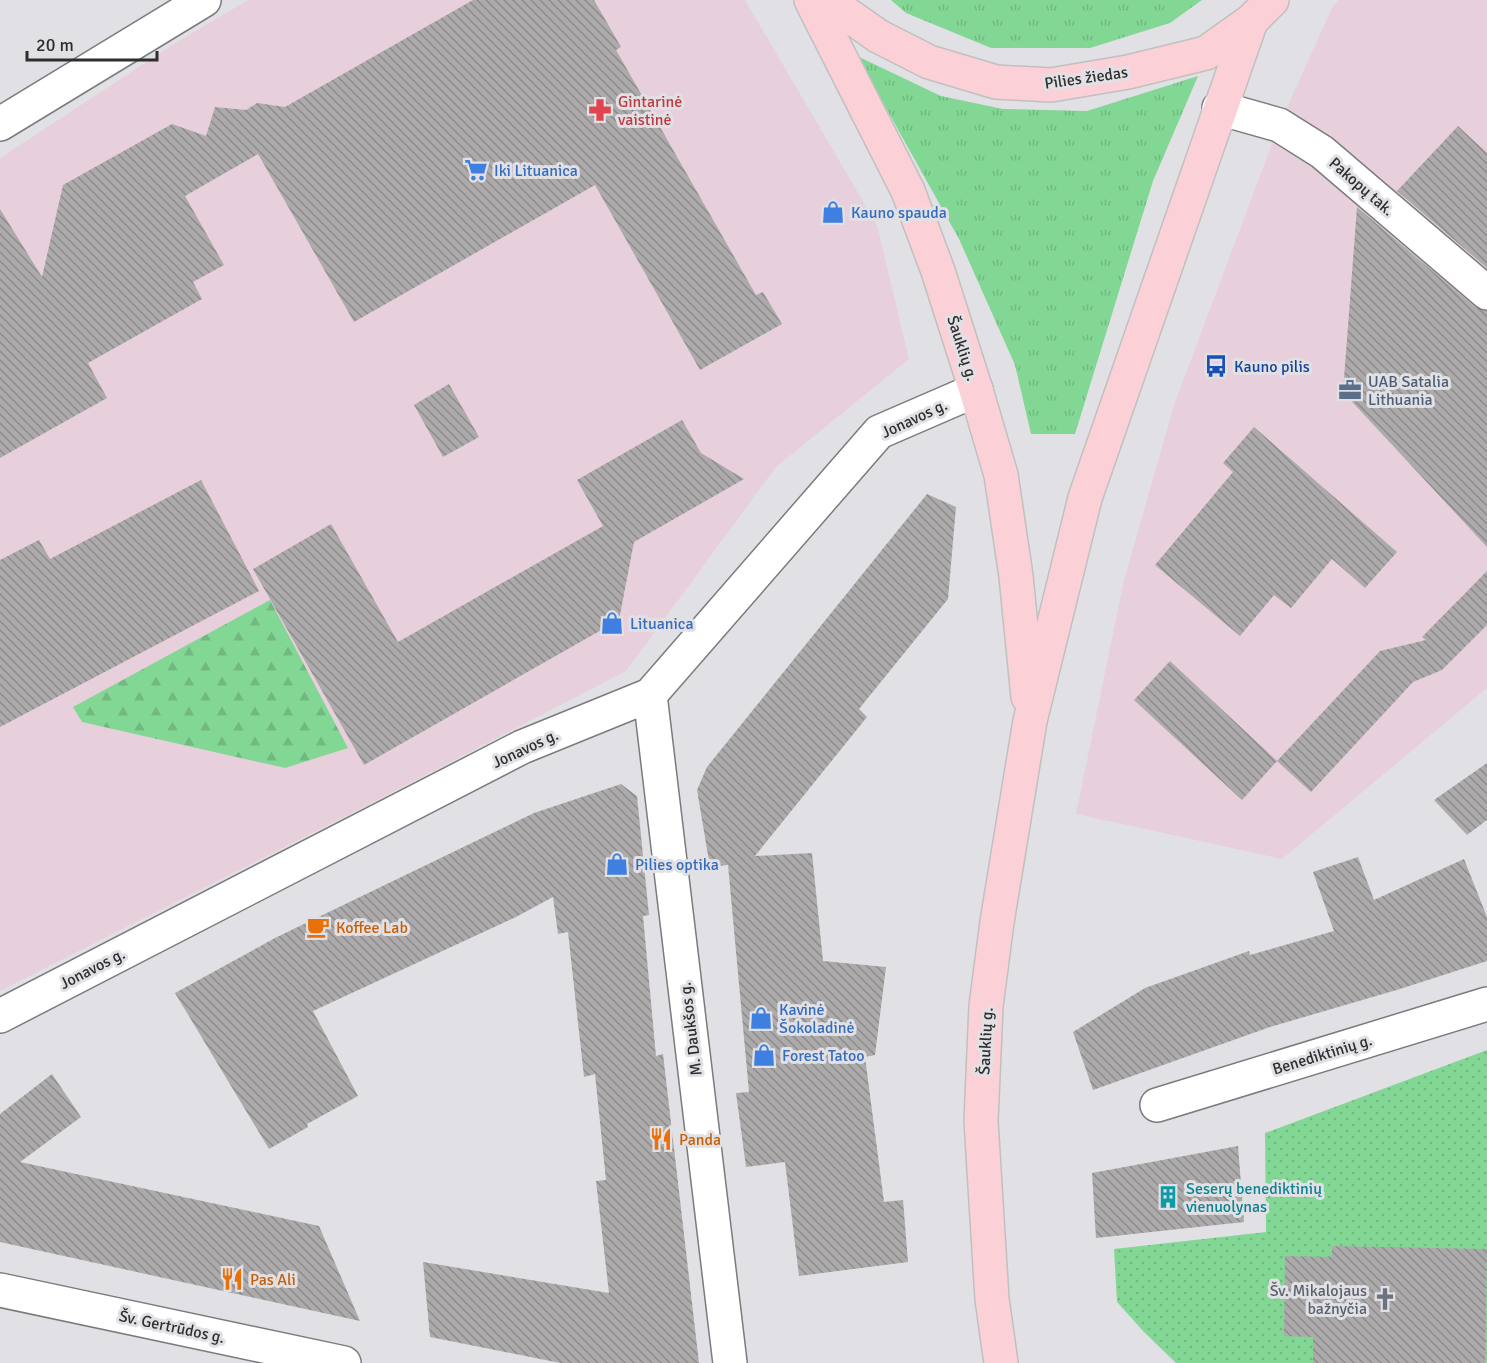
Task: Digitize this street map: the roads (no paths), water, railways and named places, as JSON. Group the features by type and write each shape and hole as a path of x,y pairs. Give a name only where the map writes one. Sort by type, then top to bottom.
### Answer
{"main road":[{"name":"Šauklių g.","path":"812,0 908,191 938,271 976,390 1001,475 1016,576 1030,721"},
{"name":"Pilies žiedas","path":"827,0 878,36 929,62 996,82 1051,85 1128,72 1206,53 1262,11"},
{"name":"Šauklių g.","path":"1001,1363 992,1299 981,1121 985,1017 997,922 1030,721 1084,498 1219,108 1262,11"}],"street":[{"path":"0,124 204,0"},
{"name":"Pakopų tak.","path":"1219,108 1279,125 1322,152 1487,293"},
{"name":"Jonavos g.","path":"0,1016 522,747 650,695 879,432 976,390"},
{"name":"M. Daukšos g.","path":"650,695 730,1363"},
{"name":"Benediktinių g.","path":"1157,1105 1487,1004"},
{"name":"Šv. Gertrūdos g.","path":"0,1290 344,1363"}],"place":[{"name":"Gintarinė vaistinė","path":"600,110"},
{"name":"Iki Lituanica","path":"476,170"},
{"name":"Kauno spauda","path":"833,212"},
{"name":"Kauno pilis","path":"1216,366"},
{"name":"UAB Satalia Lithuania","path":"1350,390"},
{"name":"Lituanica","path":"612,623"},
{"name":"Pilies optika","path":"617,864"},
{"name":"Koffee Lab","path":"318,927"},
{"name":"Kavinė Šokoladinė","path":"761,1018"},
{"name":"Forest Tatoo","path":"764,1055"},
{"name":"Panda","path":"661,1139"},
{"name":"Seserų benediktinių vienuolynas","path":"1168,1197"},
{"name":"Pas Ali","path":"232,1279"},
{"name":"Šv. Mikalojaus bažnyčia","path":"1385,1299"}]}
